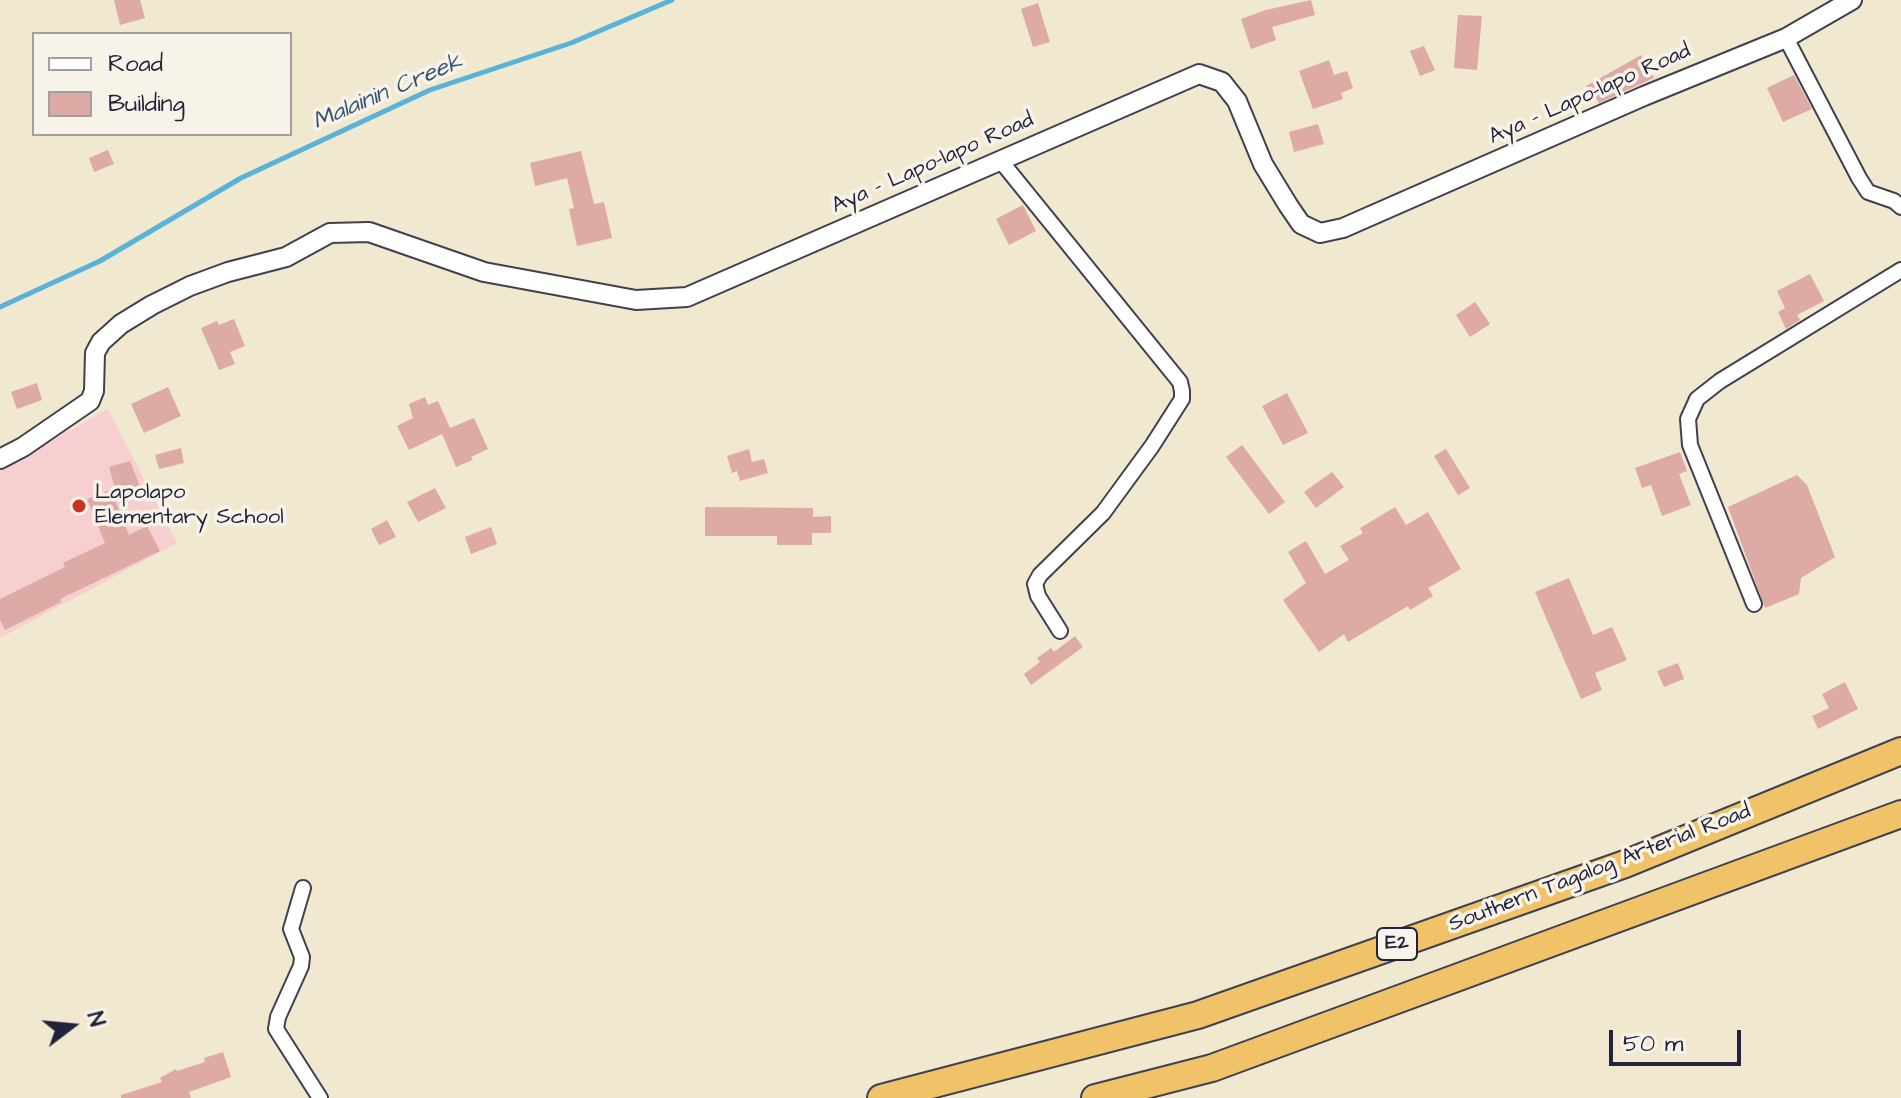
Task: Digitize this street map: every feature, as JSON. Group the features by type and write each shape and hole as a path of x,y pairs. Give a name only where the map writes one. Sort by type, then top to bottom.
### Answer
{"highway":[{"name":"Southern Tagalog Arterial Road","path":"881,1098 1198,1015 1625,864 1901,751"},
{"name":"E2","path":"1095,1098 1212,1068 1901,814"}],"street":[{"name":"Aya - Lapo-lapo Road","path":"0,459 90,401 94,391 95,353 101,342 121,324 190,286 228,272 286,257 330,233 369,232 484,272 636,300 687,297 1199,74 1222,82 1237,101 1263,164 1288,205 1301,224 1320,233 1343,228 1644,96 1786,38 1852,0"},
{"path":"1786,38 1863,185 1868,192 1894,201 1901,207"},
{"path":"1000,160 1180,382 1182,391 1182,399 1152,446 1103,513 1040,575 1035,584 1038,596 1060,631"},
{"path":"1754,604 1690,445 1688,419 1697,399 1720,381 1901,270"},
{"path":"303,888 291,929 302,957 301,966 278,1017 276,1029 320,1098"}],"shaded area":[{"name":"Lapolapo Elementary School","path":"108,409 177,543 0,638 0,470"}],"building":[{"path":"114,0 140,0 145,18 120,25"},
{"path":"1311,0 1315,15 1272,27 1276,40 1251,49 1241,19"},
{"path":"1038,3 1050,42 1033,47 1021,9"},
{"path":"1458,15 1482,16 1477,70 1454,68"},
{"path":"1424,46 1435,70 1420,76 1410,51"},
{"path":"1641,55 1654,78 1599,103 1595,96 1592,98 1586,86"},
{"path":"1329,60 1334,75 1347,71 1353,88 1341,93 1343,99 1313,109 1299,71"},
{"path":"1794,75 1812,109 1783,122 1767,88"},
{"path":"1318,124 1324,144 1294,152 1289,132"},
{"path":"108,150 114,164 94,172 89,158"},
{"path":"581,151 594,204 604,202 612,238 577,246 569,209 574,208 567,178 535,186 530,163"},
{"path":"1023,205 1036,231 1009,245 996,219"},
{"path":"1810,274 1824,301 1797,315 1800,320 1786,329 1778,312 1785,308 1777,291"},
{"path":"1475,302 1490,324 1470,337 1456,315"},
{"path":"234,319 245,346 230,352 235,364 219,370 201,328 217,321 219,325"},
{"path":"37,383 42,400 17,409 11,392"},
{"path":"168,387 181,416 144,433 131,404"},
{"path":"1287,393 1308,433 1283,445 1262,406"},
{"path":"425,397 428,405 438,401 450,428 474,418 488,449 456,467 442,434 409,450 397,426 413,418 409,404"},
{"path":"1242,445 1285,502 1269,514 1226,457"},
{"path":"181,448 184,463 159,469 155,455"},
{"path":"749,449 752,462 764,459 768,473 740,481 737,471 732,473 727,456"},
{"path":"1446,449 1470,488 1458,495 1434,456"},
{"path":"1680,452 1687,471 1679,474 1691,505 1662,516 1651,485 1642,488 1635,468"},
{"path":"130,461 140,486 117,495 109,467"},
{"path":"1332,472 1344,487 1316,508 1304,492"},
{"path":"1797,475 1807,485 1835,557 1801,578 1799,594 1765,608 1728,507"},
{"path":"435,488 446,508 418,522 407,502"},
{"path":"111,490 129,535 147,526 160,551 60,599 61,602 5,630 0,620 0,599 105,543 87,499"},
{"path":"705,507 813,508 813,517 831,516 831,533 812,533 812,545 777,545 777,536 705,536"},
{"path":"1395,507 1406,525 1428,512 1461,569 1428,588 1433,596 1410,610 1408,606 1348,642 1344,634 1319,652 1283,600 1306,583 1288,552 1306,541 1325,574 1349,560 1340,546 1363,533 1360,528"},
{"path":"387,520 396,537 379,545 371,529"},
{"path":"491,527 497,544 471,554 465,537"},
{"path":"1569,578 1593,635 1612,627 1627,660 1595,673 1602,690 1581,699 1535,592"},
{"path":"1075,636 1083,647 1031,685 1024,674 1040,662 1037,658 1051,648 1054,652"},
{"path":"1678,663 1684,679 1664,687 1657,671"},
{"path":"1845,682 1858,709 1818,729 1812,716 1829,708 1822,694"},
{"path":"223,1052 231,1077 189,1092 191,1098 121,1098 121,1095 162,1082 160,1078 176,1069 205,1062 204,1058"}],"waterway":[{"name":"Malainin Creek","path":"0,307 100,261 241,178 430,90 571,43 672,0"}],"place":[{"name":"Lapolapo Elementary School","path":"79,506"}]}
